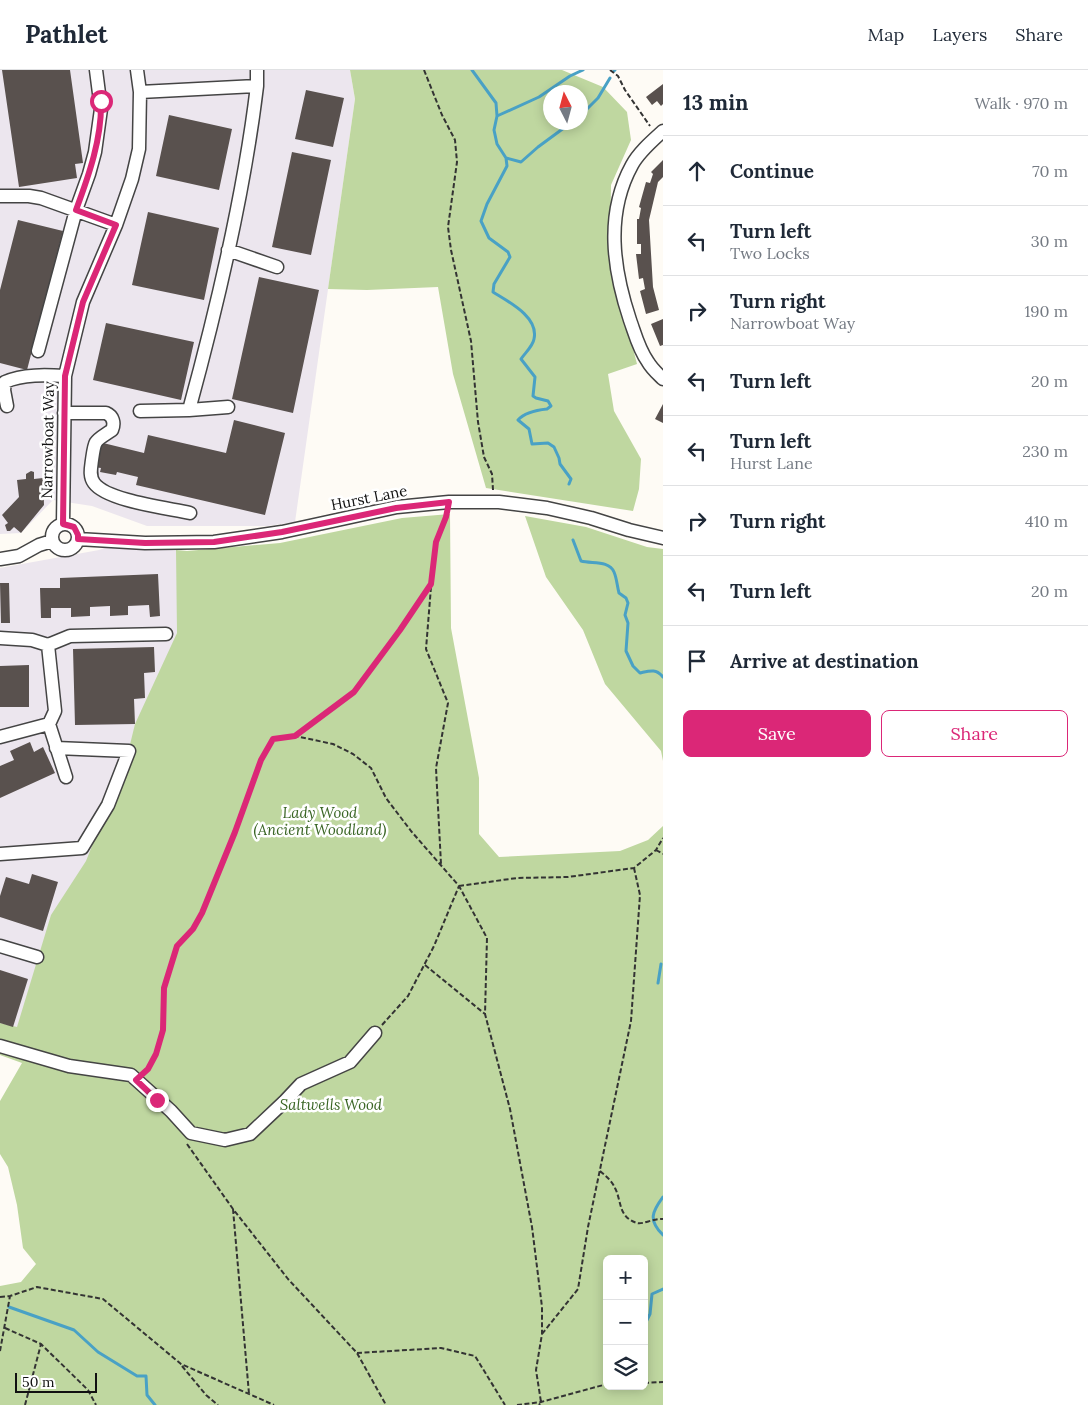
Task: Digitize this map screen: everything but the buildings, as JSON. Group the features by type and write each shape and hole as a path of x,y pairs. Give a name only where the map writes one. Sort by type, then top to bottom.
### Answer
{"street":[{"path":"38,351 76,210 89,174 99,126 101,101 96,70"},
{"name":"Narrowboat Way","path":"63,524 65,376 83,302 116,225 132,179 139,149 140,92 137,70"},
{"path":"189,410 213,322 250,142 257,86 257,70"},
{"path":"140,92 257,86"},
{"path":"660,134 633,163 624,182 618,200 614,239 619,282 632,328 648,363 663,379"},
{"path":"0,196 29,196 76,210 116,225"},
{"path":"228,250 276,267"},
{"path":"7,406 4,390 6,382 12,379 39,375 65,376"},
{"path":"140,411 228,407"},
{"path":"64,413 106,413 111,415 114,426 112,430 97,439 94,445 90,471 94,483 100,489 115,497 190,513"},
{"name":"Hurst Lane","path":"78,539 145,543 214,542 282,532 396,508 449,502 493,502 547,508 663,538"},
{"path":"63,524 74,527 78,535 73,548 65,550 57,548 52,541 53,532 58,526 63,524"},
{"path":"0,559 18,556 39,545 52,541"},
{"path":"0,638 32,640 48,645 70,636 166,634"},
{"path":"48,645 55,711 49,724 66,777"},
{"path":"0,736 49,724"},
{"path":"0,854 82,848 108,805 129,751 56,748"},
{"path":"0,946 37,957"},
{"path":"0,1046 69,1066 131,1075 171,1111 191,1133 224,1140 250,1134 301,1084 350,1062 375,1033"}],"path":[{"path":"424,70 442,115 455,140 457,162 448,227 451,250 471,341 478,422 484,457 492,474 493,502"},
{"path":"610,70 618,76 625,90 660,134"},
{"path":"441,864 436,768 448,703 426,649 436,542 446,517 449,502"},
{"path":"295,736 354,692 431,584"},
{"path":"136,1080 148,1069 156,1054 163,1030 164,988 177,946 193,929 202,913 235,832 261,760 273,739 295,736 333,744 352,754 371,768 386,798 459,886 487,938 485,1014 510,1109 532,1227 542,1307 542,1334 536,1370 540,1404"},
{"path":"459,886 517,878 568,877 634,868 656,850 663,838"},
{"path":"656,850 663,854"},
{"path":"542,1334 578,1290 631,1021 640,895 634,868"},
{"path":"375,1033 408,996 425,965 459,886"},
{"path":"425,965 485,1014"},
{"path":"185,1140 233,1209 288,1279 357,1353 386,1405"},
{"path":"600,1171 616,1188 620,1208 625,1216 635,1223 641,1224 657,1218 663,1219"},
{"path":"233,1209 249,1394"},
{"path":"0,1297 10,1296 37,1287 103,1299 181,1364 206,1395 218,1405"},
{"path":"0,1351 10,1296"},
{"path":"5,1328 41,1344 88,1390 96,1405"},
{"path":"25,1405 41,1344"},
{"path":"357,1353 442,1348 475,1356 505,1405"},
{"path":"181,1364 274,1405"},
{"path":"648,1383 663,1382"},
{"path":"517,1405 540,1404 603,1385"}],"shaded area":[{"path":"0,70 350,70 355,99 295,522 268,526 147,526 92,506 53,500 21,533 0,534"},
{"path":"110,546 187,551 177,633 33,1046 0,1036 0,568 99,550"}],"green space":[{"path":"350,70 562,70 603,87 627,112 631,140 611,185 610,260 637,364 608,374 614,411 641,459 639,489 633,511 486,488 453,374 438,287 367,290 328,289 355,99"},
{"name":"Lady Wood (Ancient Woodland)","path":"450,514 451,628 479,778 479,834 499,857 620,851 648,840 663,826 663,1405 0,1405 0,1286 21,1282 36,1264 23,1248 17,1205 8,1167 0,1154 0,1101 22,1063 0,1055 0,1023 17,1027 51,915 86,861 126,761 135,724 177,633 176,550 187,551 280,543 402,518"},
{"path":"525,516 586,527 647,547 663,549 663,761 661,751 605,684 583,630 546,577"}],"waterway":[{"path":"472,70 496,103 497,116 494,130 497,144 506,158 507,166 487,204 481,221 489,238 508,252 510,257 494,284 493,292 514,305 532,324 534,339 531,347 521,359 535,377 533,396 548,401 551,406 547,409 528,413 518,420 529,429 532,444 548,443 554,447 560,464 571,479 569,484"},
{"path":"497,116 539,97 570,76 583,70"},
{"path":"588,108 598,98 610,78"},
{"path":"506,158 521,162 561,130"},
{"path":"573,540 581,561 604,564 612,568 614,572 619,593 626,598 628,603 625,615 628,623 626,651 633,666 640,673 655,671 663,677"},
{"path":"658,983 661,964"},
{"path":"663,1197 656,1207 653,1216 655,1225 663,1235"},
{"path":"648,1318 652,1294 663,1289"},
{"path":"9,1307 74,1330 98,1352 137,1376 146,1376 147,1395 155,1405"}],"route":[{"path":"101,101 89,174 76,210 116,225 83,302 65,376 63,524 74,527 77,530 78,539 145,543 214,542 282,532 396,508 449,502 446,517 436,542 431,584 400,630 354,692 295,736 273,739 261,760 235,832 202,913 193,929 177,946 164,988 163,1030 156,1054 148,1069 136,1080 157,1100"}],"park label":[{"name":"Saltwells Wood","path":"331,1105"}]}
